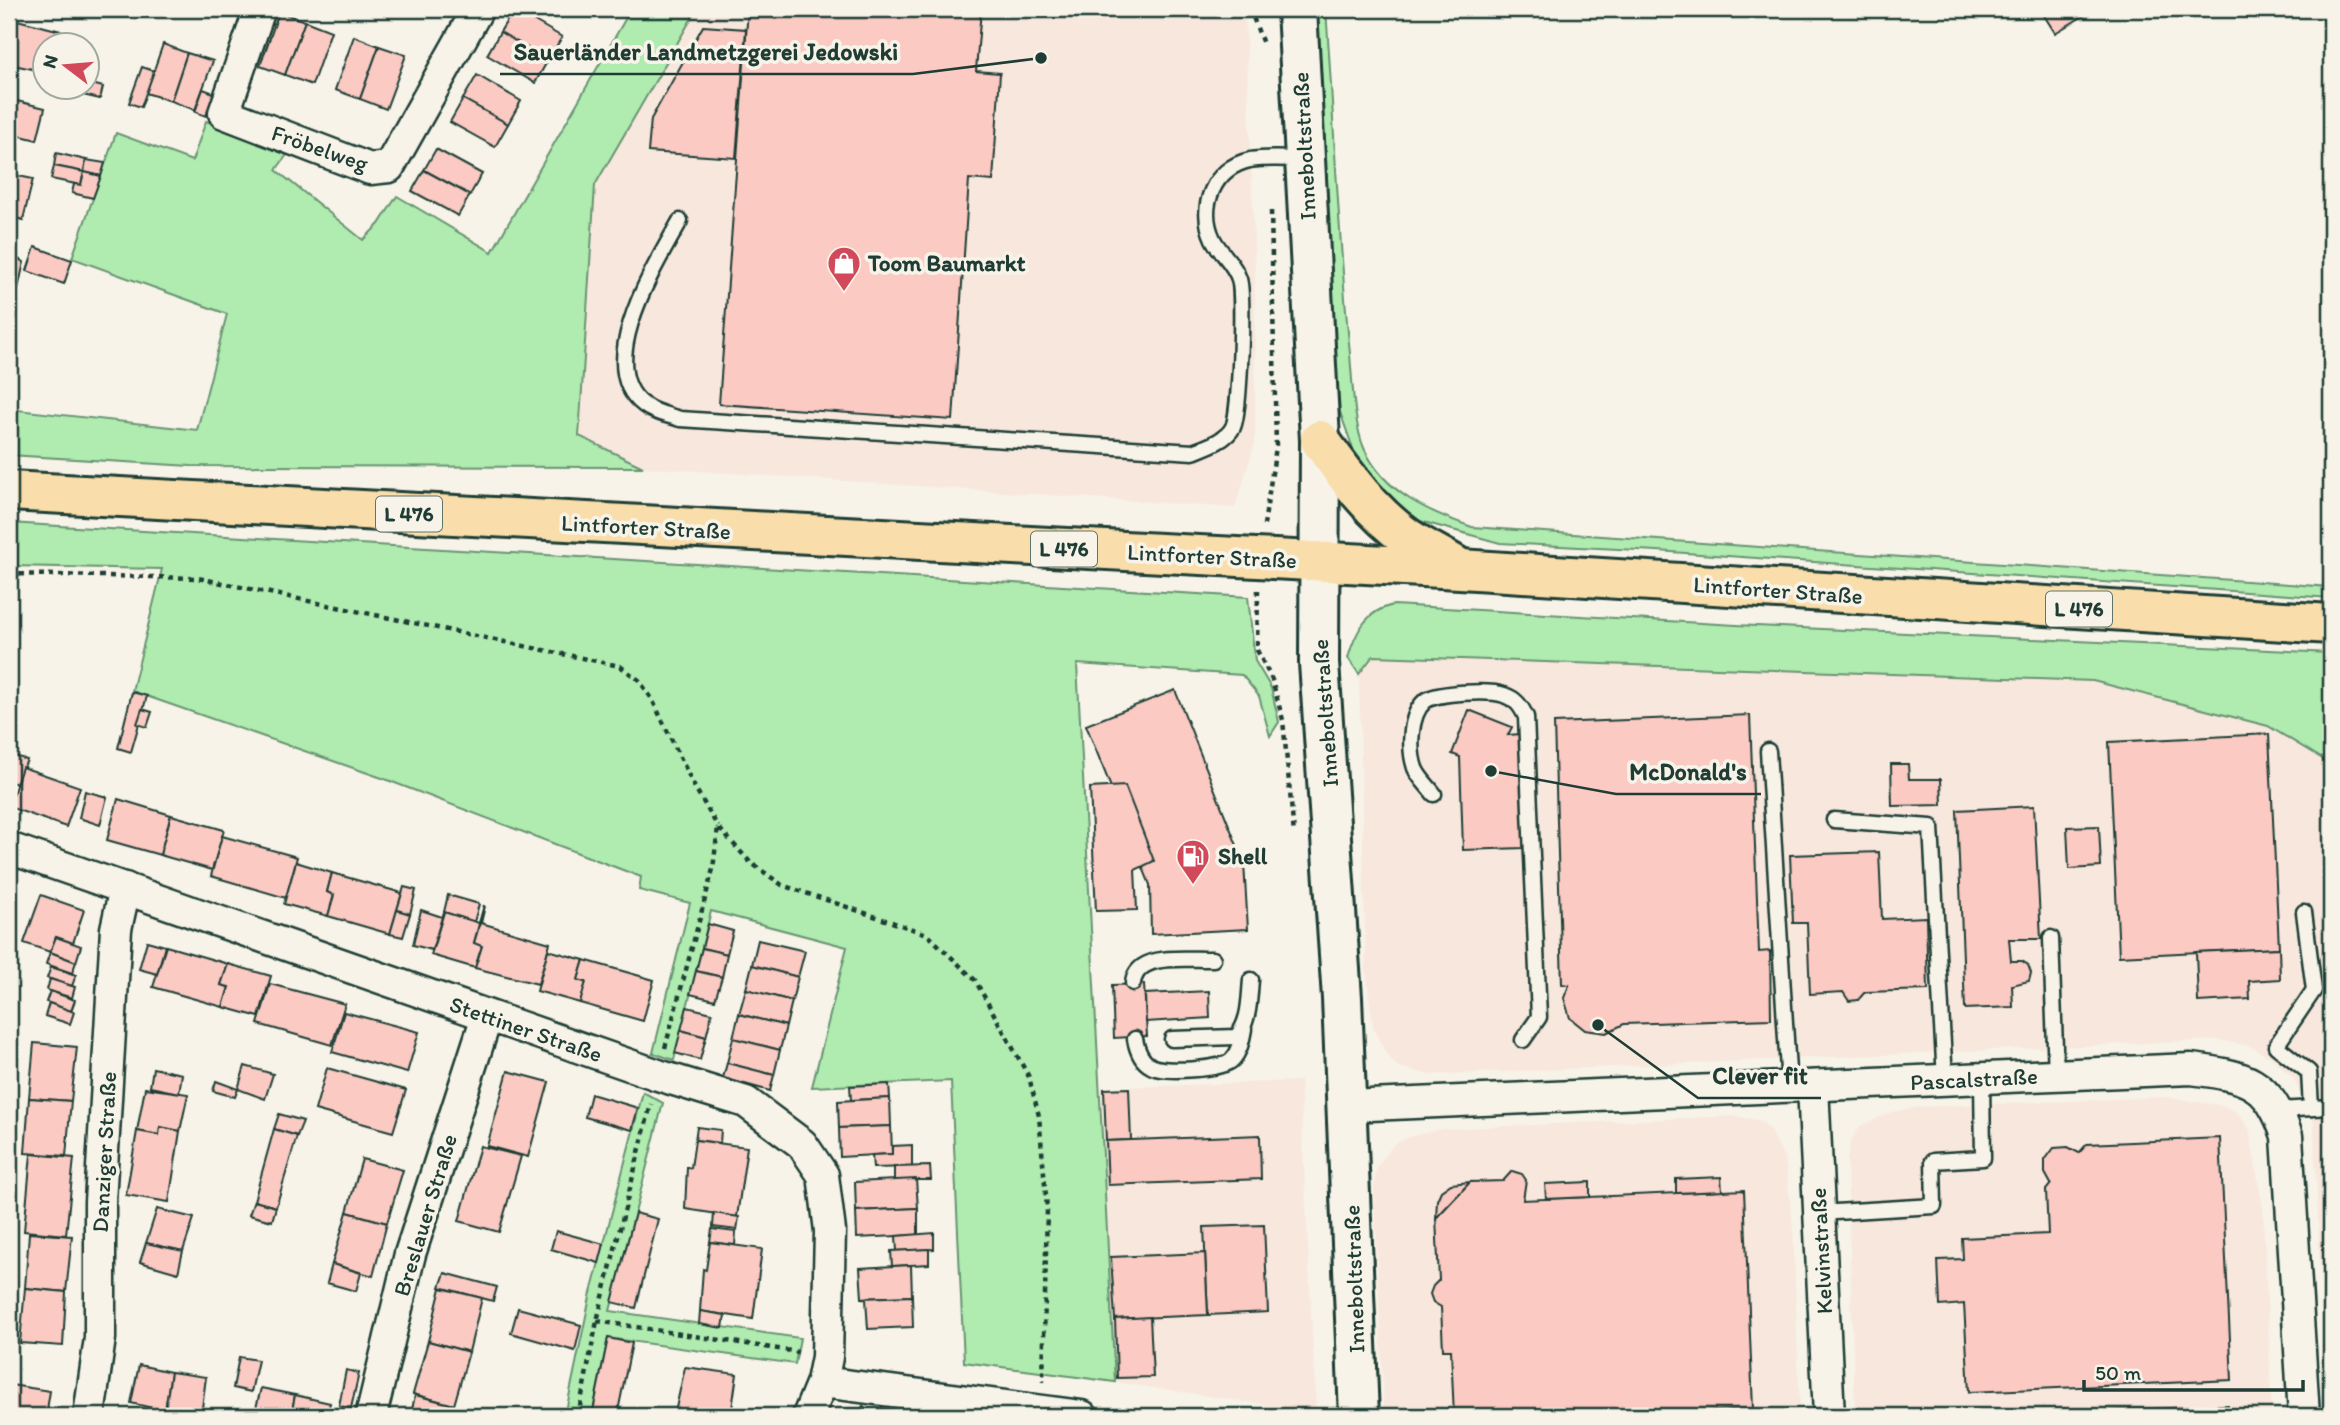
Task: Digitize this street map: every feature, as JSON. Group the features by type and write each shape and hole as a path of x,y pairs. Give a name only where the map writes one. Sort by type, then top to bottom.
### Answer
{"main road":[{"path":"1320,440 1351,483 1379,513 1408,537 1461,569"},
{"name":"Lintforter Straße","path":"9,491 1461,569 2331,624"}],"street":[{"name":"Fröbelweg","path":"260,9 224,113 370,169 389,167 478,9"},
{"name":"Inneboltstraße","path":"1297,9 1320,440 1319,663 1348,1106 1360,1416"},
{"name":"Stettiner Straße","path":"9,848 658,1075 746,1102 802,1144 823,1175 830,1231 824,1369"},
{"name":"Danziger Straße","path":"89,1416 100,1338 100,1202 116,929 125,888"},
{"name":"Breslauer Straße","path":"371,1416 410,1254 487,1016"},
{"name":"Pascalstraße","path":"1348,1106 2191,1069 2225,1073 2260,1087 2278,1110 2287,1136 2304,1416"},
{"name":"Kelvinstraße","path":"1801,1086 1819,1213 1829,1416"},
{"path":"808,1416 824,1369 1082,1416"}],"lane":[{"path":"681,221 644,285 625,353 625,373 633,393 643,405 658,412 680,419 1193,452 1214,443 1233,430 1239,402 1240,280 1214,241 1207,221 1210,191 1219,178 1249,160 1305,159"},
{"path":"1434,794 1420,777 1413,753 1413,724 1426,701 1438,695 1501,694 1521,706 1526,717 1539,1017 1523,1040"},
{"path":"1768,751 1801,1086"},
{"path":"1834,820 1931,827 1945,1080"},
{"path":"2304,912 2314,990 2276,1046 2309,1072 2311,1108"},
{"path":"2051,938 2056,1075"},
{"path":"1133,983 1134,973 1140,965 1213,959"},
{"path":"1135,1039 1141,1057 1159,1070 1222,1067 1232,1060 1240,1046 1251,979"},
{"path":"1172,1039 1236,1037 1244,1029"},
{"path":"1819,1213 1934,1206 1933,1161 1983,1158 1982,1078"},
{"path":"2278,1110 2331,1107"}],"path":[{"path":"9,573 198,578 620,666 639,680 652,699 694,786 718,828 750,862 782,885 927,934 975,980 1029,1077 1040,1116 1048,1247 1041,1409"},
{"path":"578,1416 597,1321 712,869 718,828"},
{"path":"597,1321 824,1369"}],"shaded area":[{"path":"697,9 1245,9 1255,268 1255,443 1235,508 643,467 579,436 595,185"},
{"path":"1373,656 2093,681 2268,726 2331,764 2331,1416 2326,1416 2314,1123 2294,1079 2275,1060 2250,1046 2217,1040 1429,1075 1397,1066 1386,1054 1373,1026 1366,971 1359,674"},
{"path":"1300,1081 1316,1412 1115,1382 1101,1088"},
{"path":"2166,1097 2224,1106 2237,1112 2249,1128 2263,1208 2272,1416 1855,1416 1847,1160 1851,1140 1860,1126 1892,1112 1920,1107"},
{"path":"1732,1116 1757,1120 1768,1127 1785,1159 1793,1228 1800,1416 1384,1416 1374,1188 1377,1167 1394,1144 1409,1137 1441,1129"}],"green space":[{"path":"631,9 697,9 595,185 579,436 643,467 191,466 9,455 9,409 197,430 227,314 72,258 116,133 192,161 206,121 289,152 276,170 363,240 379,224 397,196 492,252"},
{"path":"1311,9 1326,9 1342,260 1357,425 1364,448 1373,464 1383,477 1409,499 1472,527 2331,587 2331,598 1657,551 1500,543 1420,521 1394,508 1361,471 1340,412 1318,158"},
{"path":"9,523 1248,597 1255,661 1271,688 1279,722 1270,736 1259,696 1242,675 1077,664 1115,1382 964,1362 951,1081 812,1087 847,947 711,911 674,1060 653,1053 690,903 639,890 641,877 382,778 132,691 162,569 9,566"},
{"path":"1394,605 1736,625 2331,653 2331,764 2268,726 2093,681 1373,656 1359,674 1348,658 1358,632 1369,617"},
{"path":"643,1092 663,1103 610,1311 800,1338 795,1364 608,1338 592,1416 565,1416 590,1297"}],"building":[{"path":"514,9 562,37 548,60 500,32"},
{"name":"Toom Baumarkt","path":"748,9 981,9 976,71 1000,73 993,181 969,179 953,420 719,404"},
{"path":"2040,9 2095,9 2055,33"},
{"path":"279,12 305,21 285,75 260,66"},
{"path":"9,18 61,31 32,32 32,69 9,64"},
{"path":"305,21 331,31 312,85 285,75"},
{"path":"703,26 746,29 736,158 648,152 651,119"},
{"path":"500,32 548,60 535,83 487,55"},
{"path":"354,36 379,46 360,99 335,90"},
{"path":"163,44 187,53 171,101 146,93"},
{"path":"379,46 406,55 386,109 360,99"},
{"path":"187,53 213,61 195,110 171,101"},
{"path":"142,67 154,71 141,107 129,103"},
{"path":"477,75 521,101 508,124 463,99"},
{"path":"203,89 214,93 206,116 195,112"},
{"path":"9,99 45,108 37,140 9,133"},
{"path":"463,99 508,124 495,147 450,122"},
{"path":"436,149 482,174 470,195 424,170"},
{"path":"56,153 86,160 84,172 54,166"},
{"path":"86,160 105,163 101,176 84,172"},
{"path":"54,166 84,172 81,185 51,179"},
{"path":"424,170 470,195 458,216 412,191"},
{"path":"84,172 101,176 93,198 72,193 74,184 81,185"},
{"path":"9,174 33,179 23,220 9,216"},
{"path":"35,247 72,260 64,284 27,271"},
{"path":"9,254 24,262 14,307 9,306 13,271 9,270 9,264 14,266 16,259"},
{"path":"1175,690 1244,863 1248,929 1151,934 1150,885 1086,725"},
{"path":"132,692 147,696 131,752 118,748"},
{"path":"142,709 152,712 147,727 137,724"},
{"path":"1469,710 1512,727 1508,735 1520,734 1524,848 1463,850 1460,757 1452,754"},
{"path":"1750,715 1759,952 1770,951 1771,1019 1624,1024 1606,1033 1585,1030 1570,1018 1564,998 1569,985 1562,984 1554,723"},
{"path":"2269,734 2279,948 2119,956 2109,742"},
{"path":"13,755 27,760 16,784 9,781"},
{"path":"1891,764 1908,764 1909,779 1941,779 1942,805 1892,806"},
{"path":"22,767 80,787 66,827 9,807"},
{"path":"1125,786 1154,861 1135,870 1137,910 1096,911 1090,788"},
{"path":"85,791 107,797 100,825 79,818"},
{"path":"118,799 171,815 160,855 107,840"},
{"path":"2034,806 2041,939 2009,939 2011,961 2022,961 2028,965 2031,973 2029,981 2012,985 2013,1007 1965,1009 1957,810"},
{"path":"171,815 224,830 212,870 160,855"},
{"path":"2099,826 2101,867 2069,869 2067,827"},
{"path":"222,836 297,857 286,898 211,876"},
{"path":"1879,852 1882,919 1926,917 1928,990 1865,992 1858,1000 1849,1001 1843,992 1810,994 1807,923 1793,923 1790,855"},
{"path":"296,862 332,873 327,892 334,895 328,916 284,904"},
{"path":"332,873 402,893 390,934 328,916 334,895 327,892"},
{"path":"404,887 416,890 410,914 397,910"},
{"path":"41,895 84,910 73,943 56,937 50,952 24,943"},
{"path":"448,895 479,904 474,922 444,912"},
{"path":"484,905 474,943 482,946 475,968 431,955 444,912 479,923"},
{"path":"485,906 481,923 550,943 538,984 475,968 482,946 474,943"},
{"path":"397,910 410,914 403,937 390,934"},
{"path":"421,910 442,917 432,950 413,945"},
{"path":"708,924 733,931 727,954 702,948"},
{"path":"56,937 81,946 76,962 50,952"},
{"path":"758,940 805,951 798,977 752,965"},
{"path":"147,941 165,946 157,974 139,969"},
{"path":"166,946 228,964 221,985 229,987 223,1007 153,987"},
{"path":"702,948 727,954 722,977 696,971"},
{"path":"2279,948 2280,979 2249,981 2250,999 2198,1002 2196,952"},
{"path":"548,950 584,960 578,980 586,982 580,1003 537,991"},
{"path":"50,952 76,962 72,973 46,964"},
{"path":"584,960 654,980 643,1021 580,1003 586,982 578,980"},
{"path":"228,964 271,976 259,1017 223,1007 229,987 221,985"},
{"path":"752,965 798,977 792,1001 746,989"},
{"path":"51,967 76,975 72,986 47,978"},
{"path":"696,971 722,977 715,1000 690,994"},
{"path":"50,979 75,987 72,998 47,990"},
{"path":"270,984 345,1004 332,1045 258,1024"},
{"path":"1144,984 1147,1036 1114,1038 1112,985"},
{"path":"746,989 792,1001 786,1026 739,1014"},
{"path":"50,991 75,1000 71,1011 46,1002"},
{"path":"1209,991 1210,1018 1146,1022 1145,994"},
{"path":"49,1003 74,1012 70,1024 45,1016"},
{"path":"687,1007 712,1013 706,1037 681,1030"},
{"path":"344,1012 419,1032 407,1073 332,1052"},
{"path":"739,1014 786,1026 780,1050 733,1038"},
{"path":"681,1030 706,1037 700,1060 675,1053"},
{"path":"733,1038 780,1050 774,1075 727,1063"},
{"path":"34,1043 77,1047 71,1101 29,1098"},
{"path":"727,1063 774,1075 770,1091 723,1078"},
{"path":"245,1066 273,1074 265,1099 238,1089"},
{"path":"153,1068 182,1074 179,1093 150,1087"},
{"path":"327,1068 406,1090 393,1132 315,1110"},
{"path":"508,1071 549,1082 528,1157 487,1146"},
{"path":"216,1081 238,1089 235,1097 213,1091"},
{"path":"889,1084 890,1098 851,1100 850,1086"},
{"path":"145,1088 188,1094 180,1131 160,1127 159,1135 137,1131"},
{"path":"1129,1088 1131,1140 1106,1141 1104,1089"},
{"path":"591,1094 638,1108 632,1130 585,1117"},
{"path":"29,1098 71,1101 66,1156 25,1153"},
{"path":"890,1098 891,1126 839,1128 838,1101"},
{"path":"279,1114 303,1121 297,1136 274,1129"},
{"path":"891,1126 892,1154 840,1157 839,1128"},
{"path":"160,1127 180,1131 169,1202 126,1195 137,1131 159,1135"},
{"path":"697,1127 721,1130 720,1143 695,1140"},
{"path":"274,1129 297,1136 276,1207 254,1201"},
{"path":"1260,1135 1261,1179 1108,1185 1106,1141"},
{"path":"2220,1138 2232,1380 1969,1392 1964,1304 1940,1306 1938,1260 1963,1259 1962,1238 2048,1234 2046,1190 2051,1184 2045,1173 2045,1160 2054,1148 2068,1147 2079,1153 2087,1144"},
{"path":"695,1140 747,1147 737,1217 685,1209 687,1167 691,1168"},
{"path":"912,1145 912,1167 873,1168 872,1155 892,1154 892,1146"},
{"path":"480,1146 521,1156 499,1232 459,1221"},
{"path":"31,1154 74,1158 66,1235 24,1231"},
{"path":"362,1159 403,1170 387,1223 347,1212"},
{"path":"930,1166 931,1180 894,1180 894,1167"},
{"path":"1512,1171 1522,1174 1526,1180 1523,1200 1744,1190 1753,1409 1585,1416 1454,1416 1451,1350 1443,1350 1441,1307 1433,1302 1430,1294 1439,1280 1436,1218 1470,1182 1503,1181"},
{"path":"1721,1177 1722,1191 1676,1193 1676,1179"},
{"path":"916,1179 918,1208 856,1211 855,1182"},
{"path":"1470,1182 1436,1218 1437,1200 1441,1191 1451,1184"},
{"path":"1590,1182 1590,1197 1546,1199 1545,1184"},
{"path":"254,1201 276,1207 272,1221 249,1215"},
{"path":"918,1208 918,1235 857,1238 856,1211"},
{"path":"157,1209 194,1218 183,1251 146,1243"},
{"path":"347,1212 387,1223 373,1276 332,1264"},
{"path":"635,1213 658,1219 636,1308 612,1302"},
{"path":"714,1213 739,1217 737,1230 713,1227"},
{"path":"1264,1225 1268,1312 1208,1315 1204,1227"},
{"path":"712,1229 736,1232 735,1245 710,1242"},
{"path":"556,1231 604,1244 599,1263 551,1249"},
{"path":"29,1233 72,1236 66,1292 25,1288"},
{"path":"934,1233 934,1249 897,1251 896,1236"},
{"path":"710,1242 762,1249 753,1319 700,1311 703,1269 706,1270"},
{"path":"146,1243 183,1251 178,1273 140,1262"},
{"path":"929,1249 929,1264 892,1266 891,1251"},
{"path":"1205,1253 1208,1315 1115,1319 1111,1257"},
{"path":"332,1264 361,1273 356,1291 327,1283"},
{"path":"911,1265 912,1296 862,1298 860,1268"},
{"path":"445,1273 497,1287 493,1301 440,1287"},
{"path":"25,1288 66,1292 63,1346 20,1343"},
{"path":"441,1288 482,1298 469,1352 428,1341"},
{"path":"912,1296 913,1327 868,1329 866,1299 862,1298"},
{"path":"518,1308 581,1325 575,1351 511,1333"},
{"path":"700,1311 725,1315 723,1328 699,1324"},
{"path":"1150,1317 1153,1377 1117,1378 1115,1319"},
{"path":"608,1338 632,1343 617,1416 592,1416"},
{"path":"428,1341 469,1352 454,1405 413,1394"},
{"path":"239,1357 258,1360 251,1392 233,1388"},
{"path":"139,1365 171,1372 165,1411 131,1403"},
{"path":"685,1367 737,1374 731,1416 678,1416 679,1408 676,1408"},
{"path":"346,1370 359,1373 351,1408 339,1406"},
{"path":"171,1372 206,1377 201,1416 165,1411"},
{"path":"11,1385 50,1391 46,1416 9,1416"},
{"path":"261,1388 295,1395 291,1416 254,1416"},
{"path":"295,1395 330,1403 327,1416 291,1416"},
{"path":"415,1395 454,1405 451,1416 412,1410"},
{"path":"884,1403 908,1416 878,1416"},
{"path":"2228,1405 2229,1416 2132,1416 2132,1410"},
{"path":"863,1406 878,1416 845,1416 849,1410 858,1415"},
{"path":"2132,1410 2132,1416 1997,1416"}],"place":[{"name":"Sauerländer Landmetzgerei Jedowski","path":"1041,58"},
{"name":"Toom Baumarkt","path":"844,293"},
{"name":"McDonald's","path":"1491,771"},
{"name":"Shell","path":"1193,886"},
{"name":"Clever fit","path":"1598,1025"}]}
